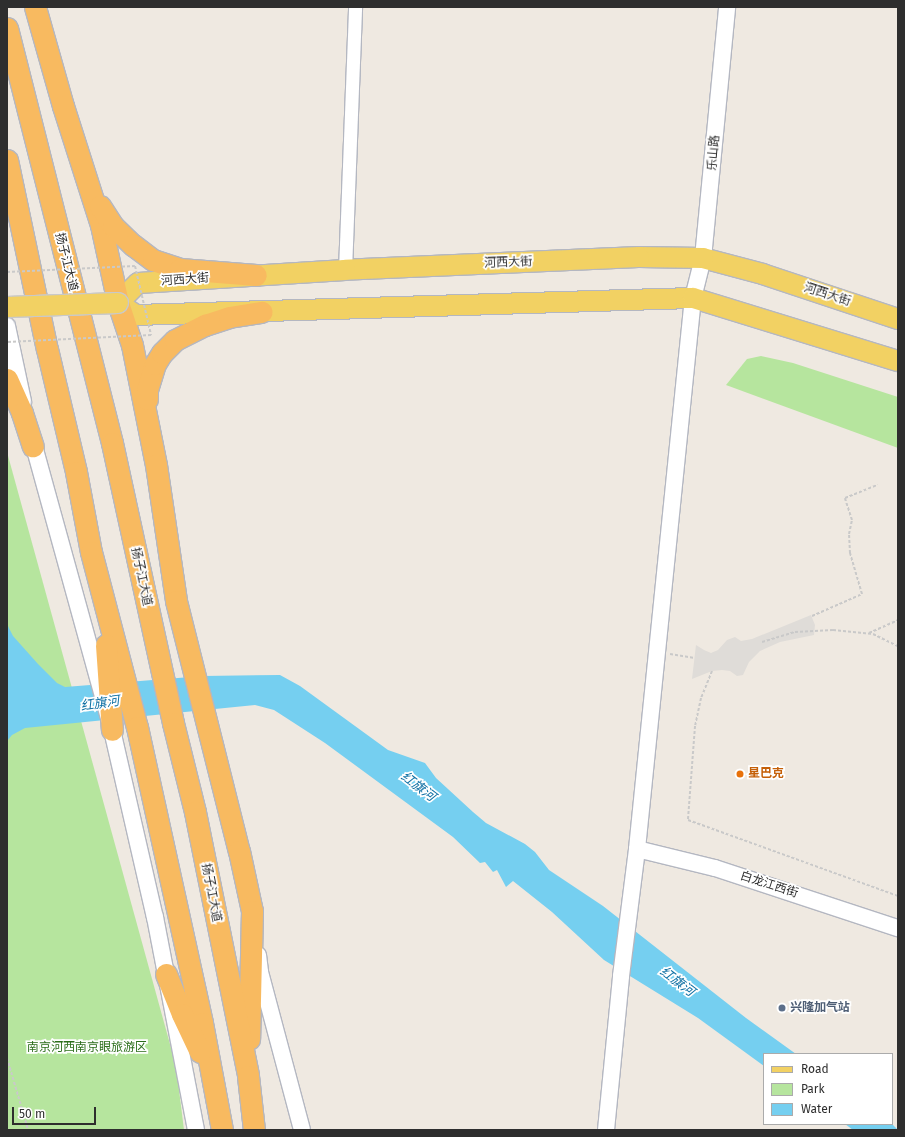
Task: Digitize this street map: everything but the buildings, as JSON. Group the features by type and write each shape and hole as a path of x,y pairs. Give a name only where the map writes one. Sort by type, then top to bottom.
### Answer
{"highway":[{"path":"35,7 87,183 101,225 118,303 132,345 149,430 176,601 239,851 252,911 248,1076"},
{"name":"扬子江大道","path":"7,28 112,443 160,668 195,812 248,1076 254,1130"},
{"path":"7,160 47,349 76,472 91,552 104,600 112,730"},
{"path":"87,183 113,226 133,245 153,260 180,269 256,274"},
{"path":"149,430 147,390 154,364 162,353 175,340 205,325 229,317 262,312"},
{"path":"7,379 22,413 33,446"},
{"path":"109,674 137,727 202,1023 222,1130"},
{"path":"166,974 182,1014 211,1074"}],"main road":[{"name":"河西大街","path":"118,303 138,283 256,274 345,270 639,257 703,258 763,274 898,319"},
{"path":"7,307 118,303 136,315 693,298 898,361"}],"street":[{"path":"345,270 355,7"},
{"name":"乐山路","path":"606,1130 621,976 637,849 693,298 703,258 727,7"},
{"path":"7,326 33,446 109,674"},
{"path":"112,730 142,856 196,1130"},
{"name":"白龙江西街","path":"637,849 715,868 898,928"},
{"path":"252,911 260,972 302,1130"}],"path":[{"path":"812,616 862,594 850,553 849,534 852,520 845,498 878,485"},
{"path":"867,633 898,620"},
{"path":"762,642 795,632 833,630 872,634 898,646"},
{"path":"657,652 695,658"},
{"path":"712,671 701,698 695,726 688,820 898,896"},
{"path":"7,1058 28,1130"}],"green space":[{"path":"761,356 793,363 898,397 898,448 726,385 747,359"},
{"name":"南京河西南京眼旅游区","path":"7,452 176,1066 184,1130 7,1130"}],"shaded area":[{"path":"811,615 815,625 814,635 780,642 760,651 749,662 743,675 737,676 730,671 722,670 712,671 692,679 696,645 711,653 718,650 727,640 735,637 741,641 752,639"}],"water":[{"name":"红旗河","path":"7,624 13,636 38,664 57,683 65,687 203,676 280,675 300,686 388,750 425,763 436,778 486,823 525,844 535,852 549,870 603,906 746,1018 795,1053 763,1053 763,1065 698,1018 604,960 552,912 513,881 506,887 497,870 493,872 485,862 480,863 453,837 325,743 274,710 255,705 25,728 12,735 7,741"},
{"path":"846,1125 893,1125 898,1130 853,1130"}],"place":[{"name":"星巴克","path":"740,774"},
{"name":"兴隆加气站","path":"782,1008"}]}
